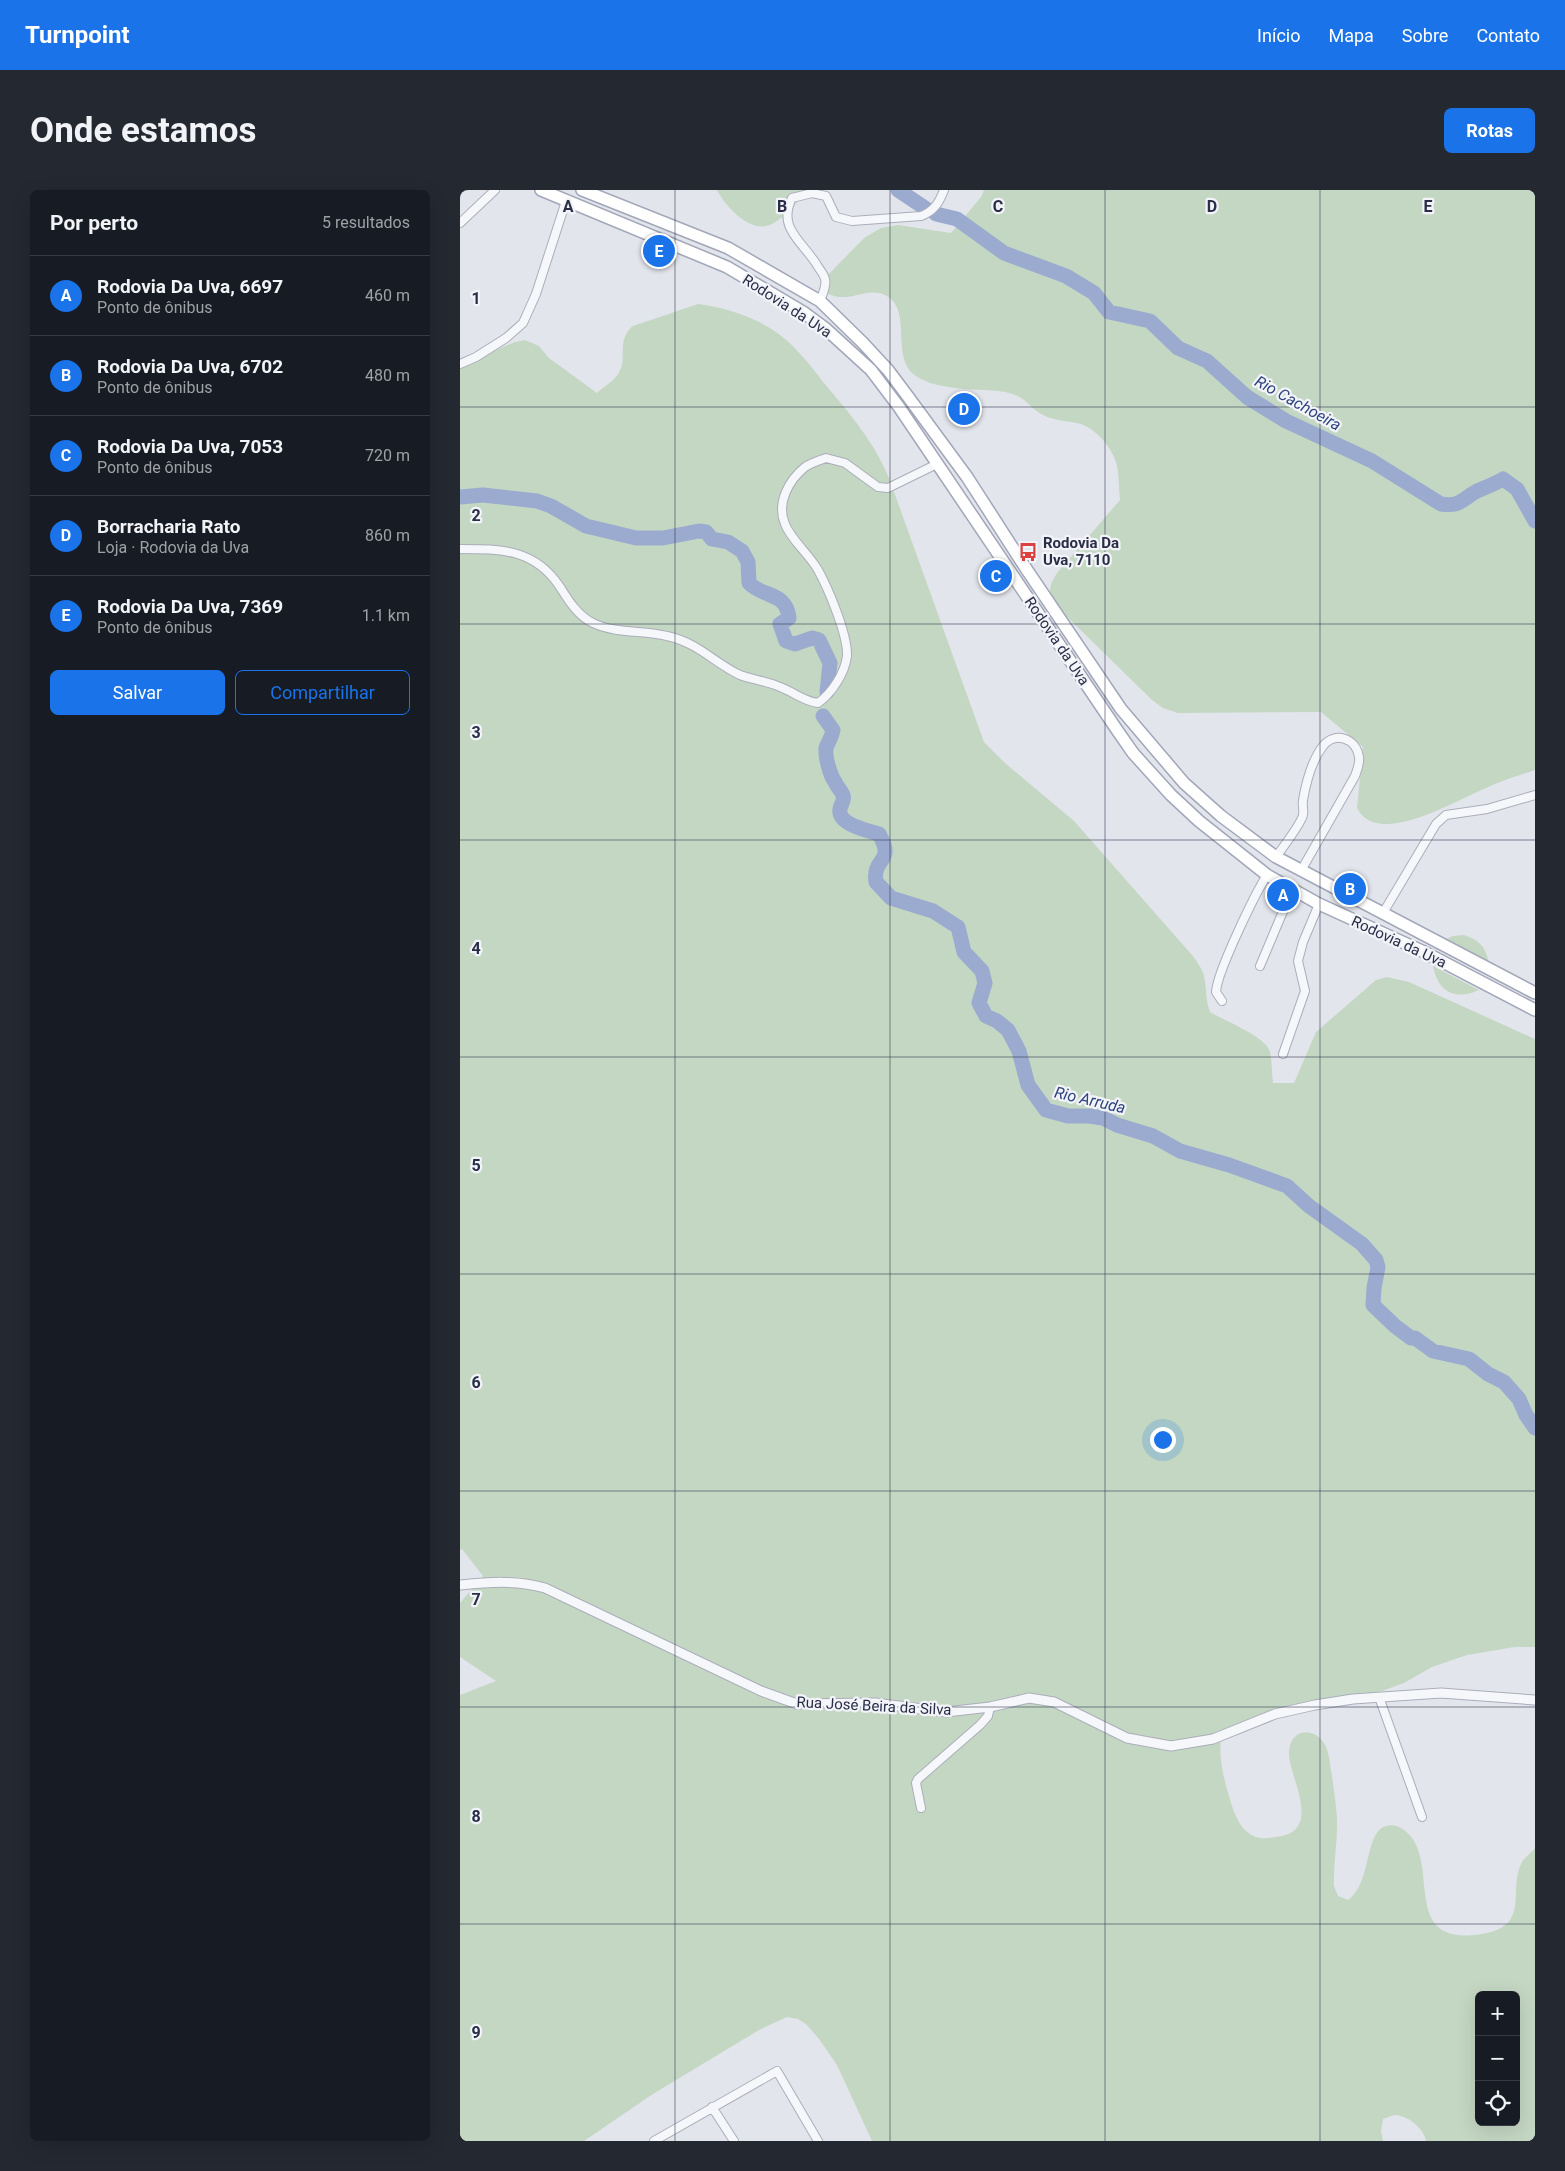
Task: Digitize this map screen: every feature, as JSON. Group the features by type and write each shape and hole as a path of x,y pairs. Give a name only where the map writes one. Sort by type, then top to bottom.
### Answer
{"main road":[{"name":"Rodovia da Uva","path":"541,190 727,267 803,312 826,329 871,370 899,407 1133,753 1199,821 1267,875 1292,890 1422,951 1535,1010"},
{"name":"Rodovia da Uva","path":"582,190 728,248 820,301 869,350 909,398 966,477 1026,570 1127,716 1184,783 1221,816 1276,856 1535,993"}],"street":[{"path":"460,223 495,190"},
{"path":"820,301 825,279 808,251 788,226 786,210 792,198 812,193 826,196 836,217 852,221 921,216 930,212 938,204 944,190"},
{"path":"460,364 476,357 506,338 524,323 536,294 566,201"},
{"path":"460,549 499,550 523,555 538,563 551,574 567,600 578,612 592,622 615,629 667,636 689,643 740,675 780,686 807,702 818,703 827,696 844,669 847,654 840,622 818,569 785,524 781,506 790,484 806,466 826,458 845,463 878,487 888,488 938,464"},
{"path":"1276,856 1300,824 1304,812 1302,801 1317,754 1332,738 1347,739 1358,752 1359,764 1355,776 1302,869"},
{"path":"1383,913 1436,824 1446,815 1487,809 1535,795"},
{"path":"1222,1001 1216,992 1220,978 1246,914 1267,875"},
{"path":"1260,966 1292,890"},
{"path":"1283,1054 1305,991 1298,961 1303,942 1319,904"},
{"name":"Rua José Beira da Silva","path":"460,1585 501,1581 525,1582 545,1588 761,1692 797,1704 876,1703 946,1712 990,1707 1029,1698 1054,1702 1127,1738 1171,1746 1213,1739 1275,1714 1315,1705 1379,1696 1441,1693 1535,1700"},
{"path":"1379,1696 1422,1817"},
{"path":"921,1808 916,1783 918,1779 980,1725 988,1716 990,1707"},
{"path":"654,2141 777,2071 818,2141"},
{"path":"712,2107 734,2141"}],"green space":[{"path":"717,190 809,190 791,209 772,224 756,226 732,211"},
{"path":"984,190 1535,190 1535,770 1496,784 1424,816 1390,824 1376,823 1363,816 1357,808 1363,747 1321,712 1178,713 1163,708 1152,700 1056,606 1050,590 1057,573 1120,500 1117,466 1104,440 1081,424 1047,417 1015,395 998,391 944,386 924,381 908,368 904,358 900,322 894,302 885,295 878,293 842,297 827,293 826,277 864,238 881,228 898,225 951,233 981,197"},
{"path":"698,304 741,314 762,323 780,335 809,364 852,417 883,464 984,742 1005,763 1074,821 1192,955 1203,973 1210,1012 1244,1029 1267,1046 1271,1056 1273,1083 1294,1083 1316,1032 1376,980 1387,977 1409,982 1535,1039 1535,1647 1515,1647 1467,1655 1432,1667 1404,1683 1382,1691 1294,1707 1221,1738 1220,1747 1225,1783 1237,1819 1250,1834 1260,1838 1268,1838 1282,1836 1294,1831 1300,1822 1302,1812 1300,1799 1289,1752 1294,1738 1299,1734 1304,1732 1317,1735 1327,1750 1337,1813 1334,1886 1338,1896 1348,1900 1356,1892 1365,1871 1374,1838 1379,1830 1389,1825 1398,1826 1415,1843 1421,1860 1430,1915 1439,1928 1456,1935 1482,1934 1497,1930 1507,1923 1513,1915 1516,1884 1522,1862 1535,1848 1535,2141 1426,2141 1425,2136 1415,2124 1395,2115 1383,2119 1381,2131 1383,2141 872,2141 837,2065 806,2024 798,2019 787,2017 759,2030 653,2094 584,2141 460,2141 460,1695 496,1681 460,1657 460,1603 483,1576 462,1549 460,1550 460,365 515,342 525,340 539,346 549,358 597,393 618,374 622,362 623,344 633,326"},
{"path":"1464,935 1474,939 1484,948 1489,963 1444,940 1453,936"},
{"path":"1433,966 1479,990 1462,995 1449,992 1439,982"}],"waterway":[{"name":"Rio Cachoeira","path":"898,190 928,210"},
{"name":"Rio Cachoeira","path":"936,214 957,219 1004,253 1066,276 1094,293 1109,312 1150,321 1178,348 1207,361 1247,397 1286,421 1372,461 1441,504 1448,505 1461,502 1477,491 1503,479 1517,489 1535,521"},
{"name":"Rio Arruda","path":"460,497 483,495 537,501 551,506 586,526 636,538 663,538 699,531 706,532 712,539 728,542 742,551 748,562 749,583 755,588 779,599 787,609 789,618 780,624 786,641 795,644 812,638 819,640 830,663 827,692"},
{"name":"Rio Arruda","path":"823,716 833,730 826,752 831,775 843,797 840,814 848,823 879,834 884,844 884,856 877,868 876,882 891,898 933,911 958,927 964,952 982,971 985,983 979,1003 986,1016 997,1021 1008,1030 1019,1051 1028,1085 1046,1110 1068,1116 1103,1118 1117,1125 1153,1136 1180,1151 1229,1165 1287,1186 1309,1206 1362,1244 1376,1260 1378,1267 1373,1305 1395,1326 1433,1351 1469,1359 1488,1374 1504,1382 1519,1399 1526,1415 1535,1428"}],"place":[{"name":"Rodovia Da Uva, 7369","path":"659,251"},
{"name":"Borracharia Rato","path":"964,409"},
{"name":"Rodovia Da Uva, 7110","path":"1028,552"},
{"name":"Rodovia Da Uva, 7053","path":"996,576"},
{"name":"Rodovia Da Uva, 6702","path":"1350,889"},
{"name":"Rodovia Da Uva, 6697","path":"1283,895"}]}
